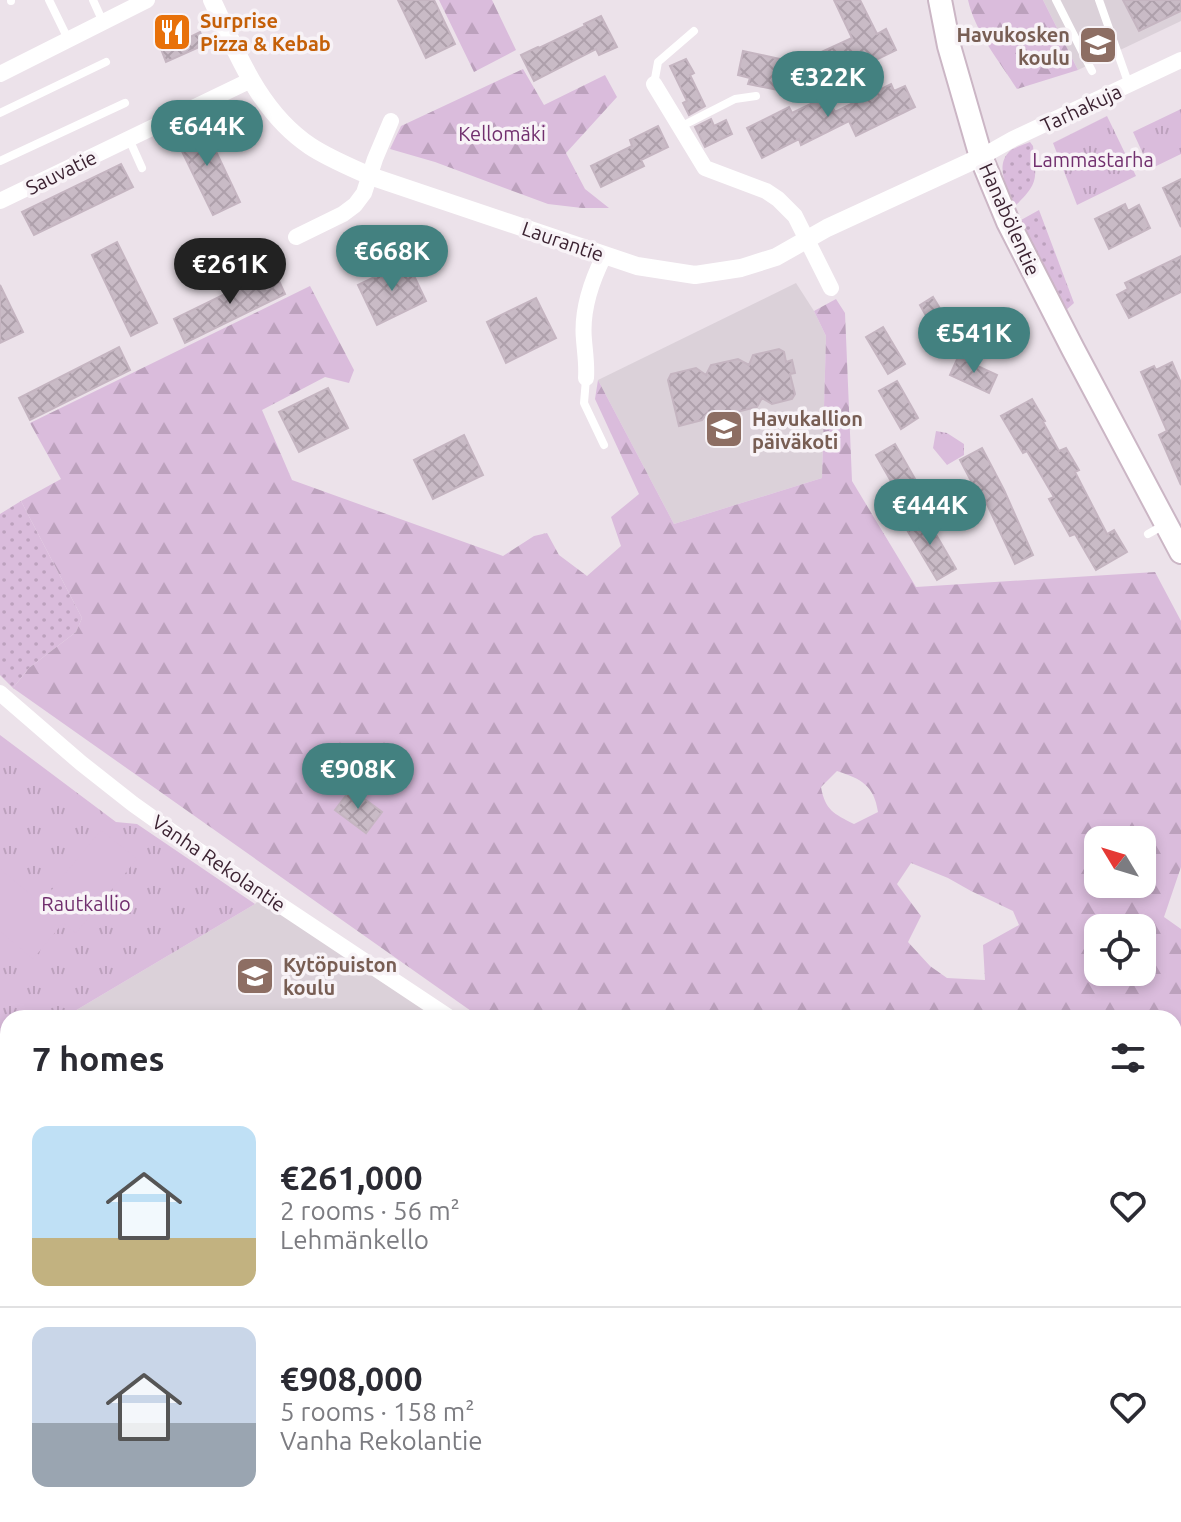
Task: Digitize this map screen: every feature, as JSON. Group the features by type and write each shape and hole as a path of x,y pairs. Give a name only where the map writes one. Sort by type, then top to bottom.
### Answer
{"main road":[{"name":"Hanabölentie","path":"940,0 949,46 981,157 1008,222 1157,529 1181,552"}],"street":[{"name":"Laurantie","path":"212,0 260,95 290,131 311,147 370,176 637,266 695,275 741,268 776,257 807,238 981,157"},
{"path":"0,74 142,1"},
{"name":"Tarhakuja","path":"981,157 1181,60"},
{"name":"Sauvatie","path":"2,196 251,80"},
{"path":"654,84 705,168 766,191 795,216 831,288"},
{"path":"296,237 355,205 364,193 391,121"},
{"path":"586,378 583,339 585,305 604,256"},
{"name":"Vanha Rekolantie","path":"0,693 133,804 438,1010"}],"lane":[{"path":"49,0 68,39"},
{"path":"93,0 103,22"},
{"path":"1056,0 1092,71"},
{"path":"1099,0 1129,85"},
{"path":"654,84 658,62 694,31"},
{"path":"0,113 106,62"},
{"path":"680,127 735,99 756,96"},
{"path":"0,161 125,103"},
{"path":"129,139 142,168"},
{"path":"586,378 584,403 604,445"}],"shaded area":[{"name":"Havukosken koulu","path":"1043,0 1181,0 1181,21 1078,70"},
{"name":"Havukallion päiväkoti","path":"796,283 826,336 822,478 674,524 598,380"},
{"name":"Kytöpuiston koulu","path":"262,897 425,1010 76,1010"}],"green space":[{"path":"439,0 492,0 516,50 474,72"},
{"path":"968,0 1043,0 1078,70 1017,89 982,35"},
{"name":"Kellomäki","path":"523,69 544,105 605,75 617,97 566,153 585,189 609,208 548,204 435,162 390,149 401,126"},
{"path":"1181,109 1181,154 1150,169 1133,132"},
{"name":"Lammastarha","path":"1107,116 1136,176 1077,205 1053,143"},
{"path":"1030,142 1033,146 1034,179 1029,191 1015,206 1004,178 1003,163 1011,150"},
{"path":"1039,210 1074,303 1065,311 1021,220"},
{"path":"310,286 354,370 349,383 325,377 262,410 292,480 503,556 534,536 547,533 559,555 587,576 621,546 611,517 639,494 595,399 598,380 674,524 822,478 826,336 814,311 836,299 845,313 852,481 916,587 1155,572 1181,621 1181,867 1164,917 1181,929 1181,1010 470,1010 13,688 29,668 76,632 82,618 21,501 61,479 30,423","holes":["837,771 870,789 878,812 854,824 832,810 825,801 821,787","911,863 1013,911 1019,925 983,945 985,980 947,978 930,966 908,942 921,916 897,884"]},
{"path":"936,431 947,433 964,444 964,455 947,465 933,448"},
{"path":"21,501 82,618 76,632 29,668 13,688 0,675 0,514"},
{"name":"Rautkallio","path":"0,735 116,822 137,824 255,904 76,1010 0,1010"},
{"path":"101,830 137,859 76,933 63,923 33,959 0,931 0,869 41,903"}],"building":[{"path":"398,0 434,0 455,44 426,58"},
{"path":"834,0 860,0 877,34 886,29 896,50 831,82 817,54 852,38"},
{"path":"1123,0 1181,0 1181,11 1139,31"},
{"path":"601,16 617,47 599,55 596,49 534,81 521,55"},
{"path":"172,27 180,42 200,32 206,44 166,62 156,36"},
{"path":"743,51 789,61 783,91 748,84 750,78 738,75"},
{"path":"686,59 705,106 689,115 683,103 687,101 670,66"},
{"path":"891,84 894,91 905,86 915,107 856,136 849,121 801,145 799,139 762,158 747,128 789,107 792,113 827,96 835,112"},
{"path":"711,119 714,126 726,120 732,134 705,147 695,127"},
{"path":"202,122 240,202 213,215 174,135"},
{"path":"658,126 668,147 641,160 644,166 601,187 591,166 632,146 630,140"},
{"path":"121,164 133,187 34,235 22,212"},
{"path":"1181,179 1181,227 1163,188"},
{"path":"1125,204 1128,211 1139,205 1150,228 1109,249 1095,219"},
{"path":"117,242 157,323 131,336 92,255"},
{"path":"1181,256 1181,292 1129,318 1117,295 1128,289 1125,283"},
{"path":"407,261 426,301 377,325 358,285"},
{"path":"274,270 285,294 185,343 174,319"},
{"path":"0,285 23,332 0,343"},
{"path":"933,297 944,315 930,323 920,305"},
{"path":"536,298 556,338 506,363 487,322"},
{"path":"883,327 905,364 888,374 866,337"},
{"path":"119,347 130,370 30,420 19,398"},
{"path":"779,349 784,352 786,362 792,360 795,373 790,374 795,394 792,399 772,404 762,398 757,407 717,417 708,412 702,420 679,426 668,380 671,374 696,368 706,375 711,365 738,359 749,365 753,355"},
{"path":"958,357 997,375 989,393 950,375"},
{"path":"1172,362 1181,383 1181,485 1159,435 1167,431 1141,372 1154,366 1156,370"},
{"path":"897,381 918,418 901,429 879,391"},
{"path":"328,388 348,428 299,452 279,412"},
{"path":"1032,399 1059,451 1066,448 1079,470 1075,472 1107,534 1114,530 1127,552 1096,570 1075,534 1070,536 1049,499 1054,497 1027,451 1023,453 1001,416"},
{"path":"464,435 483,475 433,499 414,460"},
{"path":"895,444 927,500 908,511 876,455"},
{"path":"982,448 1033,555 1015,564 985,500 982,502 960,460"},
{"path":"924,514 956,569 937,580 904,525"},
{"path":"351,789 382,812 366,833 335,810"}],"place":[{"name":"Surprise Pizza & Kebab","path":"172,32"},
{"name":"Havukosken koulu","path":"1098,45"},
{"name":"Havukallion päiväkoti","path":"724,429"},
{"name":"Kytöpuiston koulu","path":"255,976"}]}
